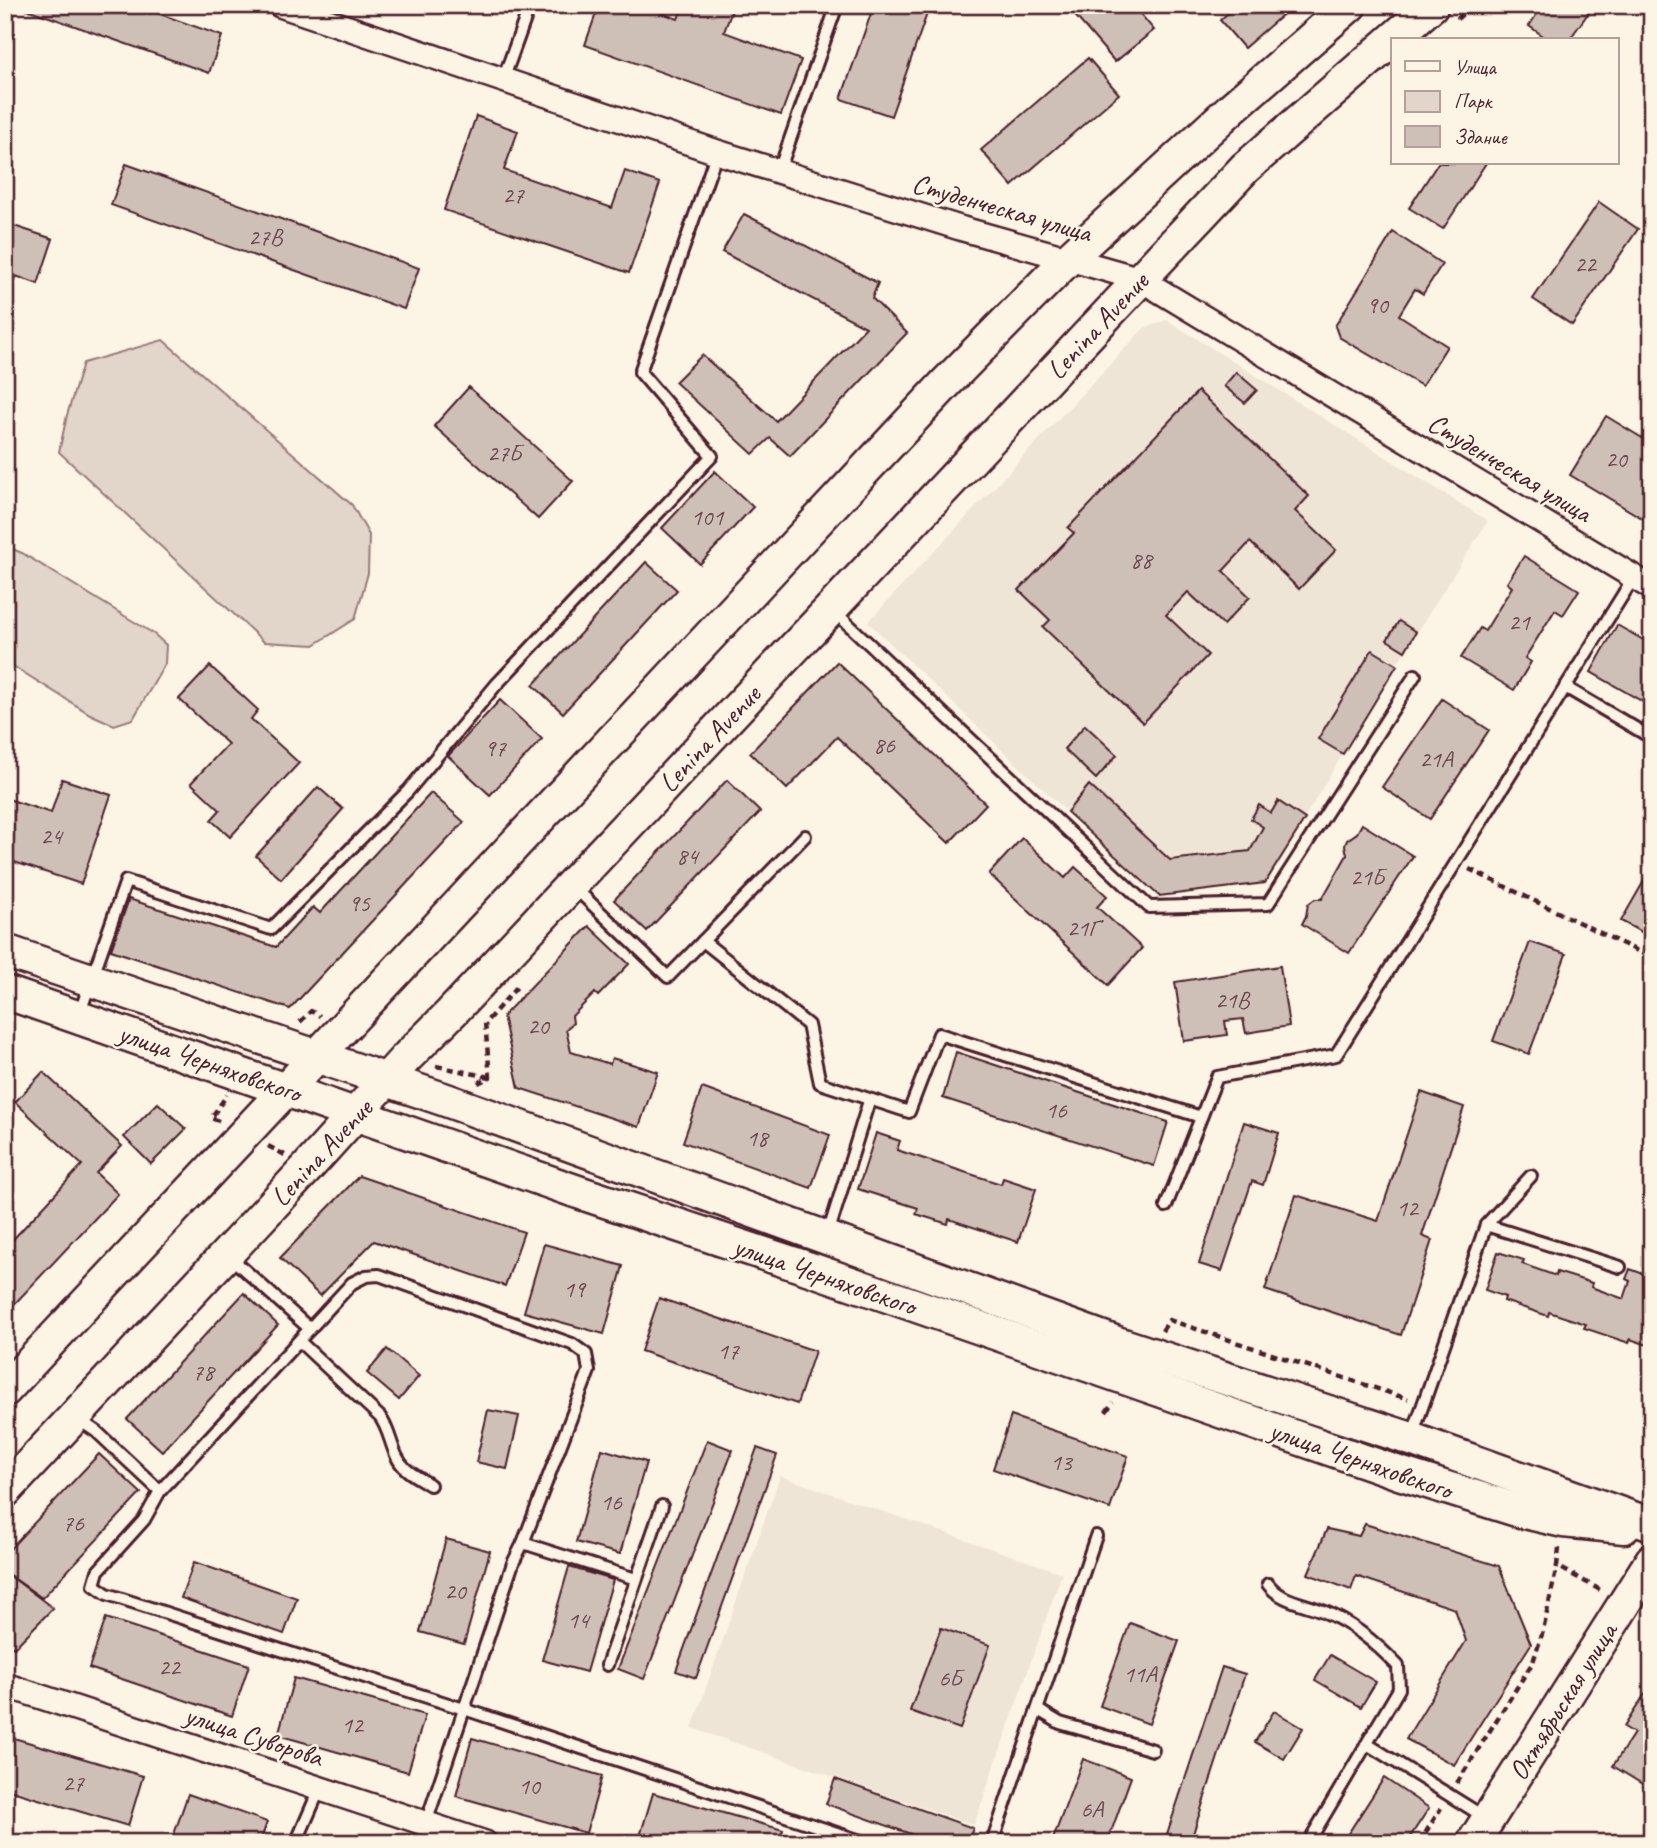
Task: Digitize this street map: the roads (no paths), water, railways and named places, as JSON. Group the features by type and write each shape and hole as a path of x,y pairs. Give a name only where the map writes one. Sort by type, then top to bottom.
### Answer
{"main road":[{"path":"5,1390 947,382 1068,259 1233,107 1350,5"},
{"name":"Lenina Avenue","path":"1394,38 1432,5"},
{"name":"Lenina Avenue","path":"5,1491 387,1080 1245,168 1391,41"},
{"path":"5,951 387,1080 827,1236 1117,1343 1411,1439 1652,1527"},
{"name":"улица Черняховского","path":"5,992 1399,1474 1520,1511 1563,1521 1652,1527"},
{"name":"Октябрьская улица","path":"1480,1831 1652,1560"}],"street":[{"name":"Студенческая улица","path":"280,5 717,152 963,229 1140,279 1643,582"},
{"name":"улица Суворова","path":"5,1685 320,1788 426,1824 457,1838 485,1843"}],"lane":[{"path":"503,80 530,5"},
{"path":"779,171 837,5"},
{"path":"78,1016 126,881 271,929 408,791 496,685 712,456 640,372 717,152"},
{"path":"1166,1206 1217,1077 1336,1055 1565,687 1643,582"},
{"path":"831,608 1149,907 1268,904 1415,675"},
{"path":"1565,687 1652,738"},
{"path":"572,885 668,977 805,836"},
{"path":"703,941 808,1026 820,1083 869,1101 909,1112 939,1034 1201,1117"},
{"path":"827,1236 869,1101"},
{"path":"1411,1439 1486,1225 1531,1176"},
{"path":"1486,1225 1620,1267"},
{"path":"226,1254 310,1329"},
{"path":"426,1824 464,1709 513,1563 589,1371 586,1354 572,1344 379,1275 366,1276 352,1283 160,1491 144,1520 98,1571 94,1584 107,1594 464,1709 867,1843"},
{"path":"299,1341 380,1418 388,1427 398,1458 405,1469 430,1485"},
{"path":"74,1417 97,1432 160,1491"},
{"path":"607,1665 662,1506"},
{"path":"992,1843 1096,1536"},
{"path":"523,1543 636,1579"},
{"path":"1268,1584 1275,1594 1327,1612 1378,1646 1398,1667 1399,1689 1308,1843"},
{"path":"1038,1710 1060,1723 1153,1750"},
{"path":"1367,1744 1449,1795 1480,1831"},
{"path":"296,1843 320,1788"}]}
